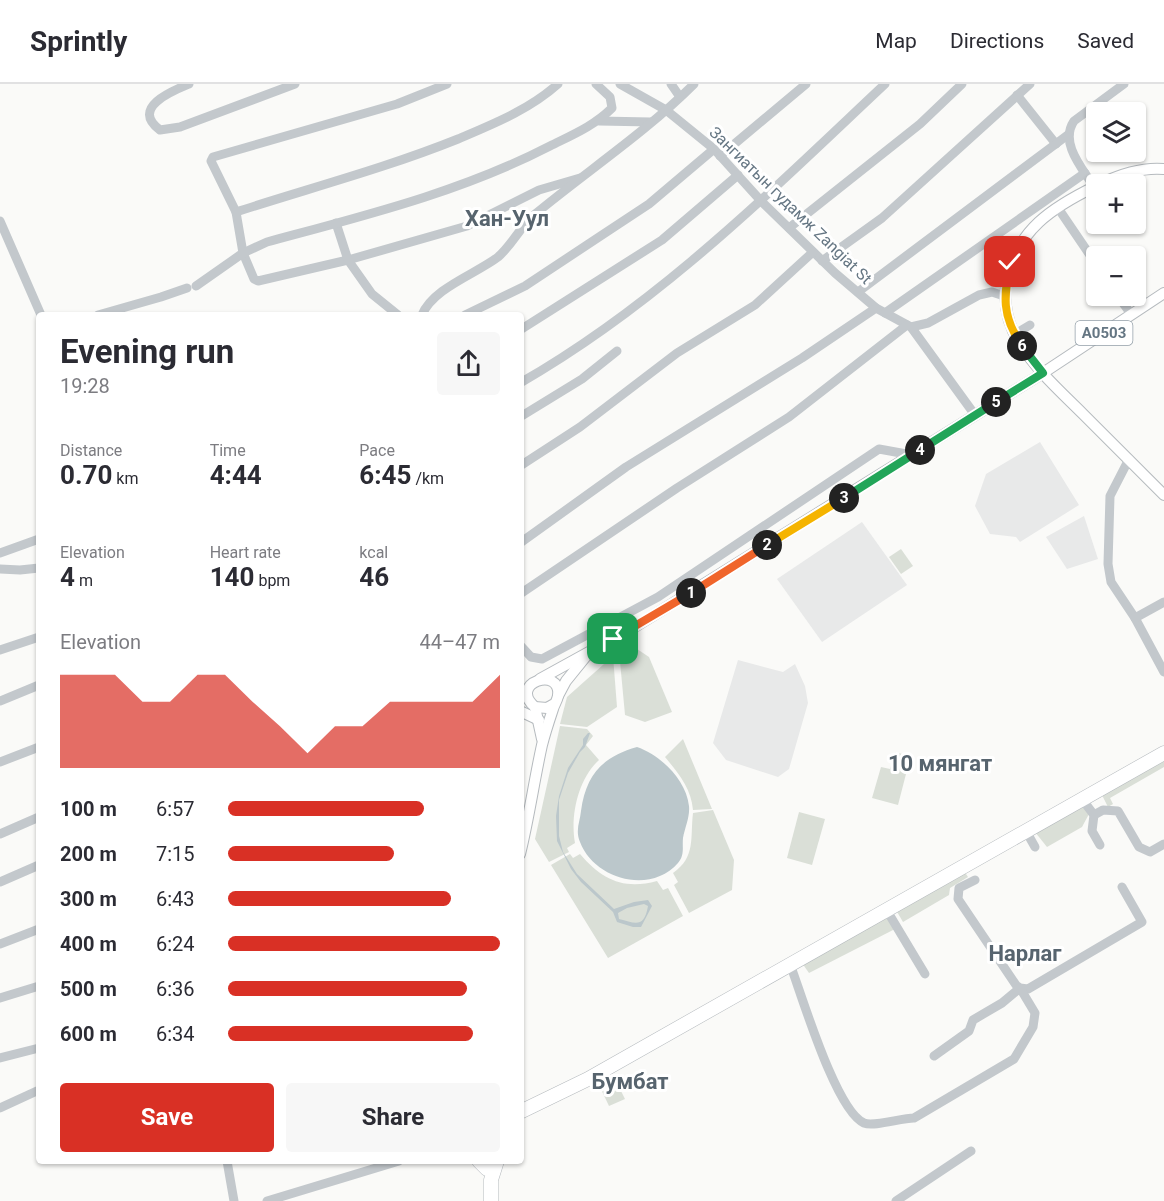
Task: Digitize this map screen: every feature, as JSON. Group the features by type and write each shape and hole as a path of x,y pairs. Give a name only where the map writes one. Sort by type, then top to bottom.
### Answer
{"highway":[{"path":"524,1112 588,1079 1164,753"},
{"path":"488,1166 491,1201"}],"main road":[{"path":"1123,174 1150,168 1164,169"},
{"path":"1086,192 1044,217 1019,244 1010,262 1007,317 1028,355 1043,373 1164,495"},
{"name":"A0503","path":"530,684 638,625 1043,373 1164,292"},
{"name":"A0503","path":"556,700 566,681 591,650"},
{"path":"524,834 542,742 558,692 553,683 544,679 530,684 527,694 529,705 539,720 542,742"},
{"path":"529,705 543,709 556,700"},
{"path":"524,713 539,720"}],"street":[{"path":"189,84 164,94 152,107 151,116 154,126 160,130 180,127 295,84"},
{"path":"447,84 397,104 213,157 211,161 236,212 243,253 254,279 258,281 348,260 468,226 539,190 580,178"},
{"path":"236,212 415,156 507,119 558,84"},
{"path":"108,312 192,287 243,253 267,242 427,198 525,159 599,121 612,108 610,97 596,84"},
{"name":"Зангиатын гудамж Zangiat St","path":"620,84 666,110 717,152 761,201 822,261 881,310 911,327 975,415"},
{"path":"671,84 680,98"},
{"path":"424,312 441,292 485,266 500,254 531,218 666,110 694,84"},
{"path":"471,312 525,286 649,204 806,84"},
{"path":"524,381 567,355 672,279 761,201 885,84"},
{"path":"789,228 920,124 962,84"},
{"path":"822,261 882,218 1030,84"},
{"path":"524,540 626,467 881,310 1085,173 1071,149 1070,127 1074,121 1124,84"},
{"path":"1017,95 1056,144"},
{"path":"599,121 651,122"},
{"path":"858,292 1069,134"},
{"path":"524,327 662,240 738,175"},
{"path":"1058,208 1086,249"},
{"path":"0,221 40,312"},
{"path":"336,223 348,260 372,294 394,312"},
{"path":"524,463 580,427 677,353 755,304 813,252"},
{"path":"524,591 677,488 789,417 874,348 911,327 928,323 980,295 992,292 1007,297"},
{"path":"1125,306 1131,314"},
{"path":"1015,334 1030,325"},
{"path":"524,415 582,379 618,351"},
{"path":"524,649 531,657 542,659 658,597 879,449 912,455"},
{"path":"1129,459 1110,496 1108,564 1110,582 1134,618 1164,672"},
{"path":"0,553 36,541"},
{"path":"0,569 36,568"},
{"path":"1134,618 1164,602"},
{"path":"604,626 613,639"},
{"path":"0,650 36,638"},
{"path":"0,701 36,686"},
{"path":"0,762 36,748"},
{"path":"1082,799 1094,815 1092,831 1100,845"},
{"path":"1094,815 1103,810 1118,811 1139,847 1150,852 1164,844"},
{"path":"0,834 36,818"},
{"path":"1026,831 1035,847"},
{"path":"790,964 837,1089 853,1115 865,1124 914,1118 1014,1059 1033,1027 1035,1013 958,899 959,888 977,883 966,864"},
{"path":"0,882 36,865"},
{"path":"934,1056 969,1031 973,1020 1020,988 1028,989 1035,986 1095,948 1142,922 1122,886"},
{"path":"886,909 925,974"},
{"path":"0,944 36,930"},
{"path":"0,998 36,987"},
{"path":"0,1058 36,1049"},
{"path":"0,1108 36,1091"},
{"path":"896,1201 971,1151"},
{"path":"228,1164 234,1201"},
{"path":"267,1201 389,1164"},
{"path":"287,1201 295,1193"}],"shaded area":[{"path":"1040,442 1079,505 1020,542 1016,537 990,534 975,506 986,474"},
{"path":"1084,516 1098,559 1067,569 1046,537"},
{"path":"862,522 907,585 822,642 777,579"},
{"path":"901,549 913,566 901,574 889,557"},
{"path":"628,643 649,657 672,712 645,722 625,715 619,651"},
{"path":"613,656 617,707 587,727 560,724 567,697"},
{"path":"738,660 783,672 795,664 805,686 808,703 789,769 778,777 726,760 713,743"},
{"path":"560,726 587,729 593,736 586,745 599,760 586,777 577,798 574,821 575,843 567,848 569,852 549,862 535,839"},
{"path":"590,733 585,747 568,773 559,800 559,836 563,852 577,874 614,909 648,900 652,906 641,927 617,922 613,912 581,882 571,869 557,841 556,816 559,796 568,768 583,745 583,739","holes":["644,904 648,906 644,918 638,923 619,919 618,913 627,908"]},
{"path":"683,739 712,809 693,810 687,788 665,757"},
{"path":"637,747 671,769 683,787 689,806 682,854 678,863 666,873 638,880 610,873 597,865 587,855 580,842 578,830 583,798 598,769 614,756"},
{"path":"895,752 906,755 902,772 906,774 898,805 872,798 881,767 890,769"},
{"path":"1164,759 1164,767 1110,798 1113,804 1108,807 1102,795"},
{"path":"1083,805 1089,814 1082,827 1047,847 1035,832"},
{"path":"713,810 734,860 732,890 689,913 674,885 678,882 673,873 689,854 693,813"},
{"path":"799,812 825,819 812,865 787,858"},
{"path":"570,854 573,858 580,854 588,863 614,881 634,884 657,881 663,890 668,888 683,916 608,958 551,865"},
{"path":"964,871 968,877 950,888 949,895 903,922 896,910"},
{"path":"887,916 895,929 809,973 802,963"},
{"path":"614,1077 625,1099 609,1106 599,1085"}],"district":[{"name":"Хан-Уул","path":"507,218"},
{"name":"10 мянгат","path":"940,763"},
{"name":"Нарлаг","path":"1025,953"},
{"name":"Бумбат","path":"630,1081"}],"route":[{"path":"613,639 1043,373 1018,341 1007,317 1004,296 1010,262"}]}
